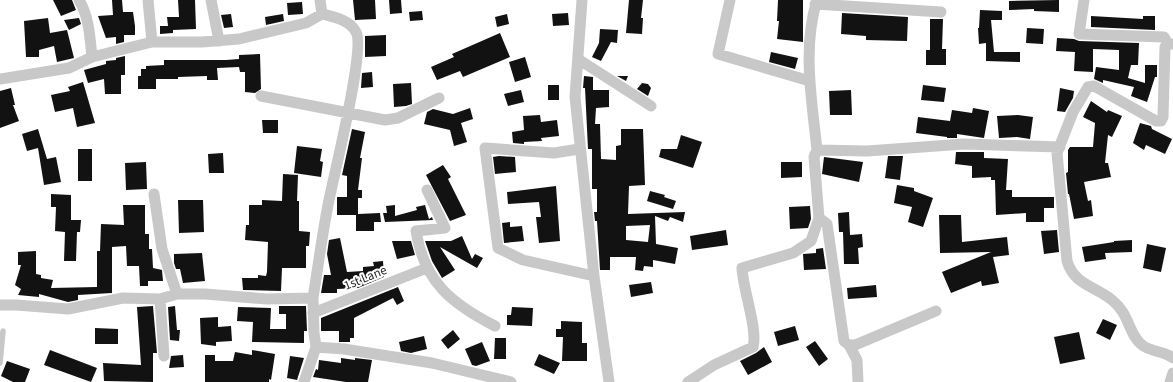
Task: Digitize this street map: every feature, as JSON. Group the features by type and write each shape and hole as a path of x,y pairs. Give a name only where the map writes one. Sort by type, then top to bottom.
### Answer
{"street":[{"path":"79,0 83,7 90,33 92,56"},
{"path":"148,0 152,42"},
{"path":"211,0 220,41"},
{"path":"320,0 322,14"},
{"path":"582,0 576,97 594,276 609,382"},
{"path":"730,0 718,54 810,81"},
{"path":"1084,0 1079,34 1164,38 1170,44 1165,47 1163,117 1161,121 1156,121 1094,86 1088,87 1073,112 1057,153 1067,261 1070,272 1080,282 1111,299 1124,311 1134,334 1144,347 1173,358"},
{"path":"693,381 714,365 753,347 755,338 744,291 742,268 794,253 811,241 819,218 814,157 817,150 809,63 816,2 941,12"},
{"path":"0,79 69,68 92,56 152,42 220,41 239,39 306,23 322,14 350,24 357,33 358,49 347,113 326,212 313,298 316,347 304,382"},
{"path":"578,59 651,106"},
{"path":"261,96 385,120 398,118 439,98"},
{"path":"817,150 867,151 964,144 1060,147"},
{"path":"579,149 554,153 485,148 498,248 523,260 594,276"},
{"path":"428,190 445,228 416,231 427,268 434,279 452,300 470,313 495,326"},
{"path":"154,194 162,249 178,294"},
{"path":"819,218 827,224 844,341 849,345 857,360 858,382"},
{"name":"1st Lane","path":"313,313 427,268"},
{"path":"0,305 68,309 122,298 160,299 178,294 205,294 267,299 313,298"},
{"path":"160,299 164,356"},
{"path":"849,345 855,344 936,311"},
{"path":"316,347 344,349 432,363 511,382"},
{"path":"1170,382 1173,373"}],"lane":[{"path":"0,363 3,332"}],"building":[{"path":"53,0 72,0 76,10 61,16"},
{"path":"112,0 122,0 123,12 133,12 135,26 135,35 124,35 124,42 116,44 116,37 106,38 98,16 113,15"},
{"path":"178,0 195,0 196,29 173,30 173,33 160,34 160,26 168,26 167,17 179,17"},
{"path":"353,0 375,0 376,19 355,20"},
{"path":"389,0 401,0 402,13 390,14"},
{"path":"629,0 643,0 641,18 643,18 642,34 626,33"},
{"path":"778,0 803,0 803,42 777,39 779,21 777,21"},
{"path":"1059,0 1059,12 1034,11 1034,9 1009,10 1009,1"},
{"path":"302,2 303,14 288,15 287,3"},
{"path":"980,10 1002,11 1002,20 991,20 994,52 1020,52 1020,62 986,61 986,43 979,44 978,28"},
{"path":"422,11 423,20 410,21 409,12"},
{"path":"568,13 569,25 553,26 552,14"},
{"path":"842,13 908,17 907,41 866,40 866,36 841,34"},
{"path":"231,14 233,27 224,28 221,15"},
{"path":"283,14 284,21 266,25 265,17"},
{"path":"507,14 509,24 497,27 495,17"},
{"path":"1091,16 1143,19 1143,16 1155,16 1155,30 1091,27"},
{"path":"48,18 50,33 67,30 74,58 57,62 54,46 39,50 39,57 26,57 24,21"},
{"path":"79,18 81,24 69,30 64,20"},
{"path":"930,19 943,19 942,49 946,49 946,65 926,65 926,50 930,50"},
{"path":"1027,28 1044,29 1043,44 1026,43"},
{"path":"600,29 618,30 617,43 611,42 601,61 592,57 599,43"},
{"path":"500,33 510,57 463,77 460,71 437,80 431,67 454,57 452,54"},
{"path":"386,35 386,56 365,57 365,36"},
{"path":"1057,38 1074,39 1079,41 1139,43 1138,65 1131,65 1128,78 1145,83 1145,65 1157,65 1157,77 1155,77 1147,102 1131,96 1134,87 1103,80 1103,83 1094,79 1096,67 1119,70 1119,50 1093,49 1093,72 1074,71 1075,52 1056,51"},
{"path":"771,52 798,58 795,69 769,62"},
{"path":"260,54 261,89 255,93 245,92 245,72 240,72 239,67 217,68 218,80 207,80 207,76 178,77 178,79 156,79 156,89 138,89 138,76 141,76 141,69 146,69 146,66 164,65 164,60 226,60 239,59 239,55"},
{"path":"125,56 125,75 121,75 121,94 105,94 104,79 88,83 84,70 106,64 106,61 116,60 116,58"},
{"path":"525,57 531,77 515,82 509,62"},
{"path":"372,72 373,87 361,88 362,73"},
{"path":"584,76 593,77 593,90 609,90 609,107 596,108 595,124 600,124 601,159 616,160 616,146 621,145 621,129 643,129 645,185 629,186 628,214 685,212 683,222 670,217 668,221 655,216 656,244 678,248 675,264 653,260 653,267 644,266 643,271 635,270 636,257 610,257 610,270 600,270 597,221 595,221 594,212 597,212 597,189 592,189 592,149 588,149 585,88 583,88","holes":["650,225 648,242 626,240 626,226"]},
{"path":"617,76 628,76 626,81"},
{"path":"83,82 95,123 77,127 73,108 55,112 51,95 70,91 68,87"},
{"path":"411,83 412,104 394,107 393,84"},
{"path":"642,83 648,84 651,88 648,96 637,89"},
{"path":"548,85 559,85 559,100 548,100"},
{"path":"923,85 946,88 944,102 921,100"},
{"path":"11,88 15,105 13,105 19,121 0,128 0,91"},
{"path":"1060,88 1074,91 1073,98 1065,112 1057,111"},
{"path":"521,90 524,102 508,106 504,94"},
{"path":"851,90 852,115 830,115 829,91"},
{"path":"1091,101 1107,112 1108,110 1122,116 1112,137 1108,135 1105,163 1108,163 1111,177 1084,182 1088,201 1091,200 1093,216 1074,219 1068,194 1066,173 1068,172 1068,150 1070,147 1093,147 1095,123 1083,117"},
{"path":"470,108 473,119 461,123 467,142 454,146 450,130 424,124 427,112 433,109 453,114"},
{"path":"973,108 989,111 984,138 957,134 957,138 947,138 916,133 918,117 950,121 952,110 972,113"},
{"path":"540,115 541,122 557,120 559,136 541,138 542,141 524,142 524,144 513,143 512,132 524,130 523,116"},
{"path":"1018,115 1033,117 1030,139 1017,137 999,138 997,116"},
{"path":"262,120 278,120 278,133 263,133"},
{"path":"1140,123 1151,126 1152,129 1172,139 1165,154 1146,145 1144,150 1133,143"},
{"path":"38,129 47,159 56,157 61,182 44,185 38,148 27,151 22,134"},
{"path":"352,129 365,132 360,158 362,158 358,190 362,190 362,198 358,198 358,214 380,213 381,222 374,222 374,231 356,231 356,215 337,215 337,197 347,197 347,176 342,175"},
{"path":"681,135 702,142 693,168 659,157 661,149 677,149"},
{"path":"297,146 322,149 320,161 323,162 321,177 294,173"},
{"path":"78,149 92,149 92,181 78,181"},
{"path":"956,152 984,152 984,158 1008,159 1006,190 1012,190 1012,197 1054,197 1054,208 1044,208 1044,222 1026,222 1026,213 996,215 995,180 991,180 991,177 972,178 972,166 955,164"},
{"path":"223,153 224,173 209,173 208,154"},
{"path":"888,156 903,156 900,180 885,178"},
{"path":"493,157 515,157 516,172 495,174"},
{"path":"824,157 863,162 859,182 822,174"},
{"path":"146,162 147,189 126,190 125,163"},
{"path":"781,162 802,162 802,177 781,178"},
{"path":"443,165 451,177 448,179 466,215 450,221 426,175"},
{"path":"283,174 298,175 297,201 299,201 299,231 310,232 309,246 306,246 306,268 282,268 281,291 243,290 242,278 258,278 258,275 266,276 267,272 268,242 245,240 246,225 249,225 249,205 262,205 262,200 282,201"},
{"path":"897,185 914,188 914,191 933,198 923,227 908,222 912,207 894,203"},
{"path":"556,186 560,241 539,243 536,217 541,217 539,202 508,204 507,192"},
{"path":"650,191 665,195 664,197 676,201 673,209 647,201"},
{"path":"51,194 71,195 71,220 81,220 80,232 77,232 76,261 64,261 65,232 55,231 56,207 51,207"},
{"path":"178,200 203,200 204,232 179,233"},
{"path":"123,205 145,205 145,234 149,234 149,249 152,249 153,268 162,270 163,281 148,281 148,286 140,286 139,266 127,266 126,246 112,247 112,293 78,295 78,300 68,302 39,294 39,297 18,295 21,289 15,285 21,265 18,265 18,252 36,251 36,274 41,275 41,278 53,280 51,288 97,287 97,251 100,251 101,224 124,225"},
{"path":"395,205 395,216 417,210 416,207 425,205 429,219 432,217 433,220 385,222 383,213 387,213 386,206"},
{"path":"810,206 811,219 808,228 790,229 789,207"},
{"path":"849,212 850,235 862,234 863,247 858,248 859,264 844,264 843,232 839,232 838,213"},
{"path":"939,215 961,215 962,242 1007,237 1009,255 993,257 999,283 982,286 981,281 951,293 942,272 991,252 940,253"},
{"path":"510,222 510,227 522,226 524,241 504,243 502,223"},
{"path":"726,230 728,245 692,250 690,236"},
{"path":"1057,230 1059,252 1044,254 1041,231"},
{"path":"462,236 472,259 475,254 483,258 477,268 440,247 455,270 442,278 432,261 425,241 451,241"},
{"path":"340,238 347,272 363,271 363,267 374,266 373,262 383,261 384,277 358,288 337,289 337,293 321,293 324,275 331,275 327,254 329,240"},
{"path":"1132,240 1132,252 1105,253 1106,259 1085,262 1082,247 1114,241"},
{"path":"392,241 411,241 415,255 397,259"},
{"path":"1147,244 1166,248 1161,272 1143,268"},
{"path":"823,248 826,269 804,270 803,254 816,253 816,249"},
{"path":"202,253 205,281 183,283 180,269 176,269 174,263 174,254"},
{"path":"651,282 653,293 631,297 629,285"},
{"path":"876,285 877,297 848,299 847,288"},
{"path":"398,287 404,301 397,305 393,298 354,318 354,338 350,338 350,342 339,342 339,331 321,331 321,318"},
{"path":"153,306 157,353 153,353 153,382 104,381 103,363 141,365 137,307"},
{"path":"175,306 177,330 180,330 179,341 170,340 168,307"},
{"path":"279,306 306,306 307,331 304,331 304,343 252,342 253,322 237,321 238,307 271,308 270,329 286,329 286,314 279,314"},
{"path":"512,307 533,308 532,326 507,325 507,315 511,315"},
{"path":"218,317 218,327 231,326 232,341 216,342 216,346 201,344 200,318"},
{"path":"1103,319 1117,325 1110,340 1096,333"},
{"path":"561,321 582,322 582,343 587,343 587,361 562,361 563,337 556,337 556,329 561,329"},
{"path":"795,326 799,340 778,346 774,332"},
{"path":"95,328 118,329 118,344 95,344"},
{"path":"453,330 460,339 448,349 441,340"},
{"path":"1079,332 1085,359 1060,364 1054,337"},
{"path":"424,336 427,349 411,353 401,351 399,342"},
{"path":"495,338 506,338 506,359 494,359"},
{"path":"815,341 828,359 819,366 806,347"},
{"path":"482,342 490,361 476,366 472,365 465,349"},
{"path":"764,347 772,362 748,375 740,361"},
{"path":"50,350 97,368 91,382 44,365"},
{"path":"252,350 275,354 271,380 269,379 269,382 205,382 205,355 215,355 215,361 233,361 235,352 252,355"},
{"path":"539,354 560,363 554,374 534,365"},
{"path":"183,355 184,367 169,368 171,356"},
{"path":"290,356 304,358 297,380 287,378"},
{"path":"341,358 372,360 368,382 346,382 313,377 316,369 318,370 319,360 341,363"},
{"path":"7,361 30,369 25,382 13,382 1,376"}]}
